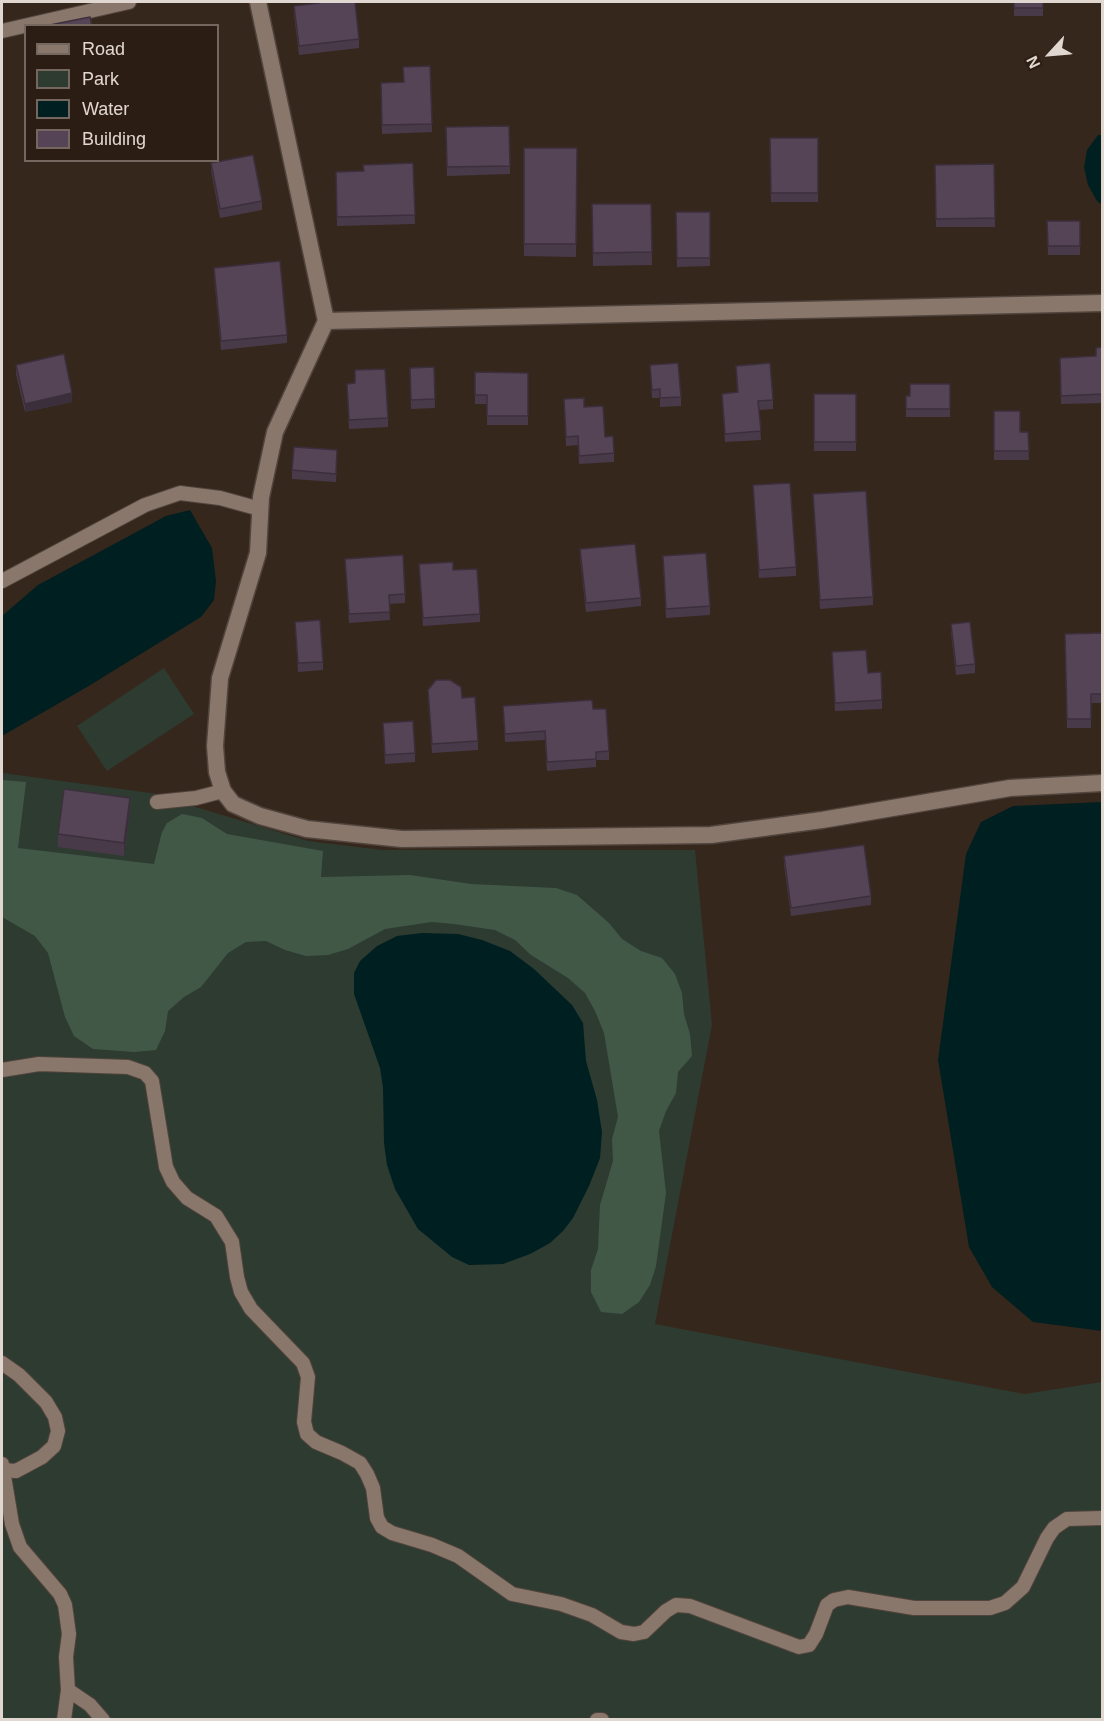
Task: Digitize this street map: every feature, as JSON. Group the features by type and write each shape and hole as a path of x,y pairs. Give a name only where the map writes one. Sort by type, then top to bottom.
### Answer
{"street":[{"path":"258,2 326,321 275,432 260,509 258,553 220,678 215,746 217,772 223,791 233,804 260,816 307,829 402,839 711,835 822,820 1010,788 1102,783"},
{"path":"326,321 1102,303"}],"lane":[{"path":"33,24 129,2"},
{"path":"2,31 24,26"},
{"path":"2,581 145,505 180,494 220,498 260,509"},
{"path":"157,802 195,798 223,791"},
{"path":"2,1070 39,1064 128,1067 145,1073 152,1081 166,1167 173,1182 187,1198 216,1215 232,1242 241,1292 251,1309 303,1363 308,1377 304,1422 308,1434 315,1442 360,1463 373,1488 377,1518 381,1527 458,1556 512,1594 561,1604 592,1615 621,1632 634,1634 644,1632 666,1611 676,1605 690,1606 799,1647 809,1645 827,1605 834,1600 848,1597 914,1608 990,1608 1005,1603 1023,1587 1054,1528 1067,1519 1102,1518"},
{"path":"2,1363 19,1375 46,1402 55,1417 58,1431 54,1446 42,1457 16,1471 2,1467 12,1524 20,1547 60,1594 65,1605 69,1634 66,1657 68,1690 64,1719"},
{"path":"68,1690 90,1705 103,1719"},
{"path":"597,1719 602,1719"}],"green space":[{"path":"164,668 194,714 107,771 77,726"},
{"path":"2,773 158,794 156,807 186,804 308,841 382,850 695,850 712,1025 655,1324 1024,1394 1102,1382 1102,1719 2,1720"},
{"path":"2,780 26,782 18,848 154,864 162,832 167,823 182,814 202,818 227,834 323,851 321,877 410,875 471,884 556,888 577,895 609,923 622,939 641,951 662,958 675,974 682,993 692,1056 678,1072 676,1093 659,1131 666,1193 656,1266 650,1285 639,1302 622,1314 601,1312 591,1292 591,1270 598,1249 600,1205 613,1161 612,1139 618,1117 604,1033 585,993 568,978 531,955 515,940 495,930 454,924 432,922 385,929 348,949 328,955 306,956 266,941 246,942 228,953 201,987 184,997 168,1011 165,1031 156,1050 134,1052 93,1049 74,1036 65,1017 48,953 35,936 2,917"}],"water":[{"path":"1098,135 1102,135 1102,205 1097,201 1088,185 1084,167 1087,150"},
{"path":"190,510 212,548 216,581 214,600 201,617 2,736 2,616 38,585 166,516"},
{"path":"1102,802 1102,1331 1033,1322 992,1287 969,1247 938,1060 966,854 981,822 1013,806"},
{"path":"422,933 458,934 510,951 534,969 572,1005 583,1023 586,1061 597,1100 602,1132 600,1158 573,1218 563,1231 550,1243 530,1254 503,1264 469,1265 452,1257 418,1229 395,1189 387,1165 380,1068 354,994 354,973 360,961 377,946 397,936"}],"building":[{"path":"319,2 355,2 359,39 299,46 294,6"},
{"path":"1014,2 1043,2 1043,8 1014,8"},
{"path":"90,17 92,24 55,24"},
{"path":"430,66 432,124 382,125 381,83 404,82 403,67"},
{"path":"509,126 510,166 447,167 446,127"},
{"path":"770,138 818,138 818,193 771,193"},
{"path":"524,148 577,148 576,244 524,244"},
{"path":"253,155 262,201 220,209 211,163"},
{"path":"413,163 415,215 337,217 336,172 364,171 363,165"},
{"path":"994,164 995,218 936,219 935,165"},
{"path":"592,204 651,204 652,252 593,253"},
{"path":"676,212 710,212 710,258 677,258"},
{"path":"1047,221 1080,221 1080,246 1048,246"},
{"path":"280,261 287,335 221,341 214,268"},
{"path":"1102,347 1102,394 1061,396 1060,358 1096,356 1096,348"},
{"path":"64,354 72,393 25,404 16,365"},
{"path":"678,363 681,397 660,398 660,389 652,390 650,365"},
{"path":"770,363 773,400 758,401 761,431 725,434 722,394 738,392 736,366"},
{"path":"434,367 435,399 411,400 410,368"},
{"path":"385,369 388,418 349,420 347,384 355,383 355,370"},
{"path":"475,372 528,373 528,416 487,416 487,395 475,395"},
{"path":"910,384 950,384 950,409 906,409 906,396 910,396"},
{"path":"814,394 856,394 856,442 814,442"},
{"path":"584,398 584,407 603,406 605,437 613,436 614,453 579,456 578,436 566,437 564,399"},
{"path":"994,411 1020,411 1020,432 1028,432 1029,451 994,451"},
{"path":"294,447 337,450 336,474 292,470"},
{"path":"790,483 796,567 759,570 753,485"},
{"path":"866,491 873,597 820,600 813,494"},
{"path":"635,544 641,598 586,603 580,549"},
{"path":"706,553 710,606 666,609 663,556"},
{"path":"403,555 405,594 389,595 390,612 349,614 345,559"},
{"path":"453,562 453,570 477,569 480,614 423,618 419,564"},
{"path":"320,620 323,662 298,663 295,622"},
{"path":"970,622 975,664 956,666 951,624"},
{"path":"1102,633 1102,694 1091,694 1091,719 1067,719 1065,634"},
{"path":"866,650 868,673 881,672 882,700 835,703 832,652"},
{"path":"436,680 450,680 461,687 462,698 475,697 478,741 432,744 428,690"},
{"path":"592,700 593,709 606,709 609,751 596,752 596,759 547,762 545,731 505,734 503,706"},
{"path":"413,721 415,753 385,755 383,723"},
{"path":"64,789 130,798 124,843 58,834"},
{"path":"864,845 871,896 791,908 784,856"}]}
